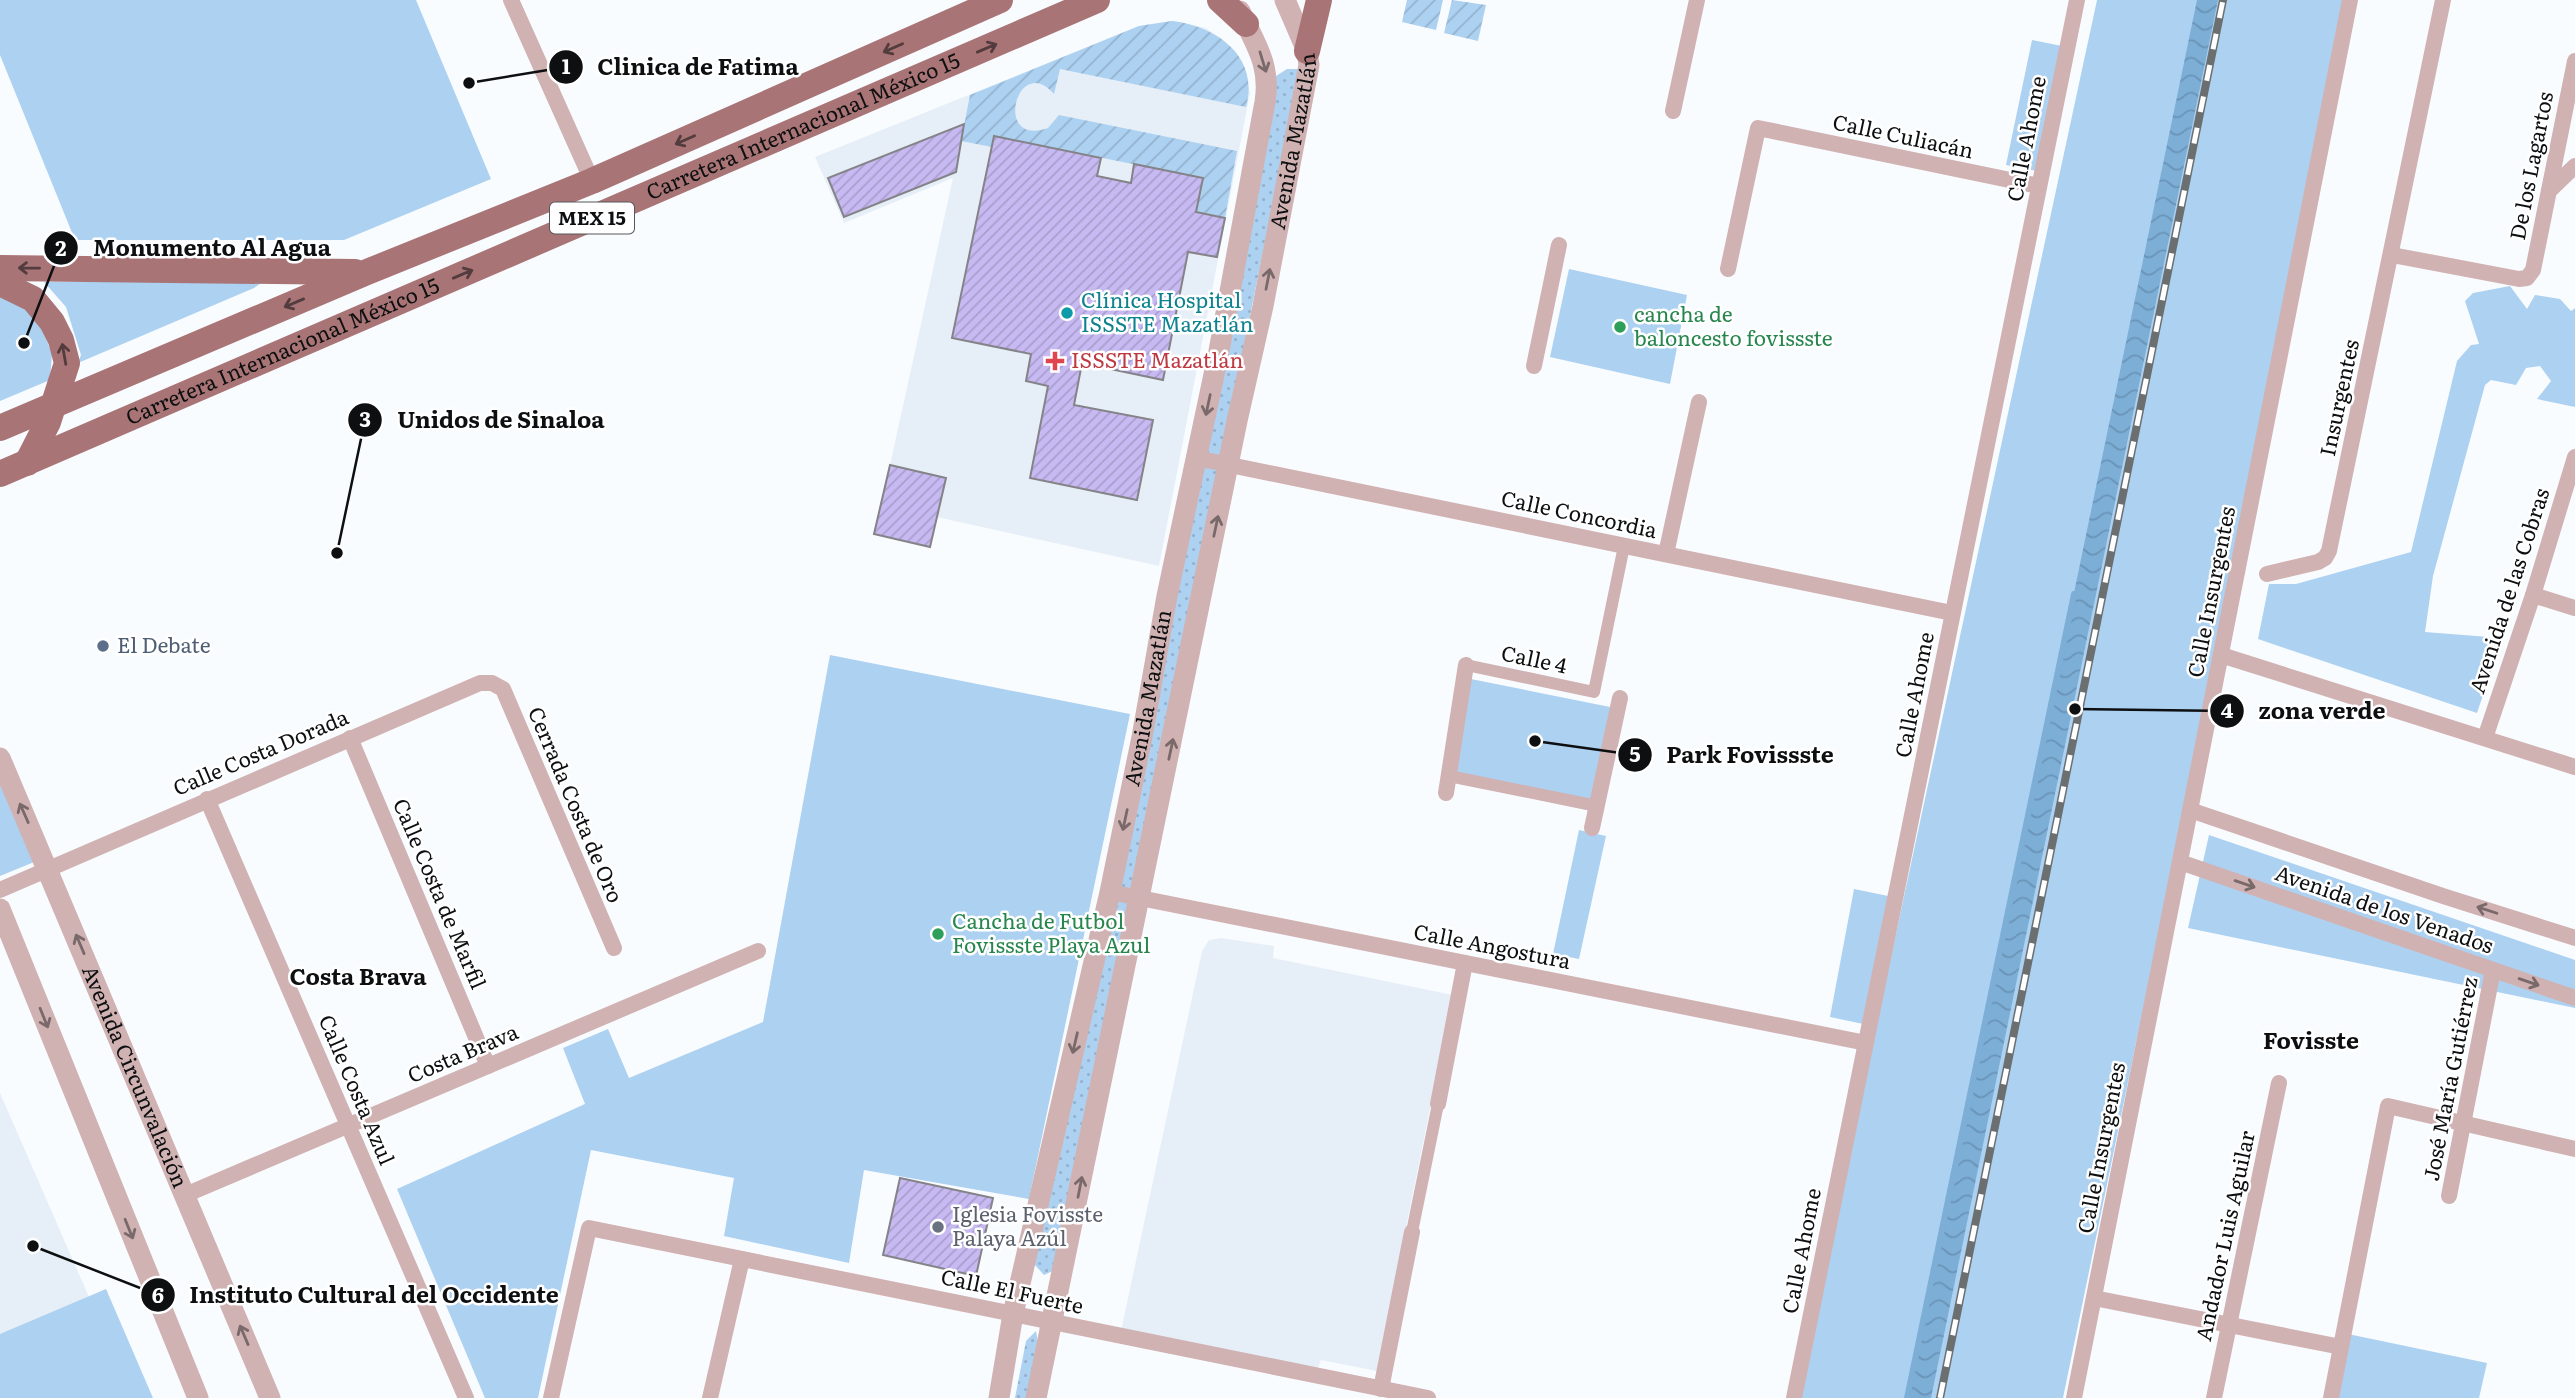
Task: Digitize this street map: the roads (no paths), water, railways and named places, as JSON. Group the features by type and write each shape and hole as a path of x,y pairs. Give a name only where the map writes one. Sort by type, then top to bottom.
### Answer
{"main road":[{"name":"Carretera Internacional México 15","path":"54,404 367,272 593,181 1000,0"},
{"name":"Carretera Internacional México 15","path":"27,463 1097,0"},
{"path":"1220,0 1246,24"},
{"path":"1307,51 1319,0"},
{"path":"0,268 367,272"},
{"path":"0,283 33,299 52,322 61,340 67,363 48,422 27,463"},
{"name":"MEX 15","path":"0,428 54,404"},
{"name":"MEX 15","path":"0,474 27,463"}],"street":[{"path":"511,0 593,181"},
{"name":"Avenida Mazatlán","path":"999,1398 1013,1314 1110,892 1219,351 1268,83 1263,57 1234,0"},
{"name":"Avenida Mazatlán","path":"1036,1398 1263,306 1307,78 1307,51 1284,0"},
{"path":"1673,111 1697,0"},
{"name":"Calle Ahome","path":"1794,1398 2077,0"},
{"name":"Calle Insurgentes","path":"2074,1398 2350,0"},
{"name":"Insurgentes","path":"2267,575 2318,562 2325,558 2329,551 2443,0"},
{"name":"De los Lagartos","path":"2392,255 2519,279 2527,278 2533,270 2575,61"},
{"name":"Calle Culiacán","path":"1728,269 1758,128 2039,186"},
{"path":"2549,191 2575,166"},
{"path":"1534,366 1559,245"},
{"path":"1666,554 1699,402"},
{"name":"Calle Concordia","path":"1196,457 1952,613"},
{"name":"Avenida de las Cobras","path":"2485,738 2575,457"},
{"name":"Calle 4","path":"1466,665 1594,692 1624,546"},
{"path":"2533,595 2575,608"},
{"path":"2221,655 2575,767"},
{"path":"1466,665 1447,784 1597,806"},
{"name":"Calle Costa Dorada","path":"0,890 480,683 492,683"},
{"name":"Cerrada Costa de Oro","path":"492,683 503,689 614,948"},
{"path":"1592,828 1620,698"},
{"name":"Calle Costa de Marfil","path":"351,738 488,1066"},
{"name":"Avenida Circunvalación","path":"0,758 270,1398"},
{"name":"Calle Costa Azul","path":"207,799 466,1398"},
{"name":"Avenida de los Venados","path":"2190,810 2575,938"},
{"name":"Avenida de los Venados","path":"2180,862 2575,998"},
{"name":"Calle Angostura","path":"1110,892 1866,1043"},
{"path":"0,909 198,1398"},
{"name":"Costa Brava","path":"185,1195 758,951"},
{"path":"1381,1388 1465,963"},
{"name":"José María Gutiérrez","path":"2449,1196 2493,970"},
{"name":"Andador Luis Aguilar","path":"2214,1398 2279,1083"},
{"path":"2331,1398 2388,1106 2575,1149"},
{"name":"Calle El Fuerte","path":"551,1398 589,1228 1428,1398"},
{"path":"710,1398 742,1259"},
{"path":"2094,1298 2341,1347"}],"water":[{"path":"2197,0 2218,0 1931,1398 1907,1398"}],"waterway":[{"path":"1907,1398 2074,594"}],"railway":[{"path":"1940,1398 2223,0"}],"place":[{"name":"Clinica de Fatima","path":"469,83"},
{"name":"Clínica Hospital ISSSTE Mazatlán","path":"1067,313"},
{"name":"cancha de baloncesto fovissste","path":"1620,327"},
{"name":"Monumento Al Agua","path":"24,343"},
{"name":"ISSSTE Mazatlán","path":"1055,361"},
{"name":"Unidos de Sinaloa","path":"337,553"},
{"name":"El Debate","path":"103,646"},
{"name":"zona verde","path":"2075,709"},
{"name":"Park Fovissste","path":"1535,741"},
{"name":"Cancha de Futbol Fovissste Playa Azul","path":"938,934"},
{"name":"Iglesia Fovisste Palaya Azúl","path":"938,1227"},
{"name":"Instituto Cultural del Occidente","path":"33,1246"}],"district":[{"name":"Costa Brava","path":"358,977"},
{"name":"Fovisste","path":"2311,1041"}]}
